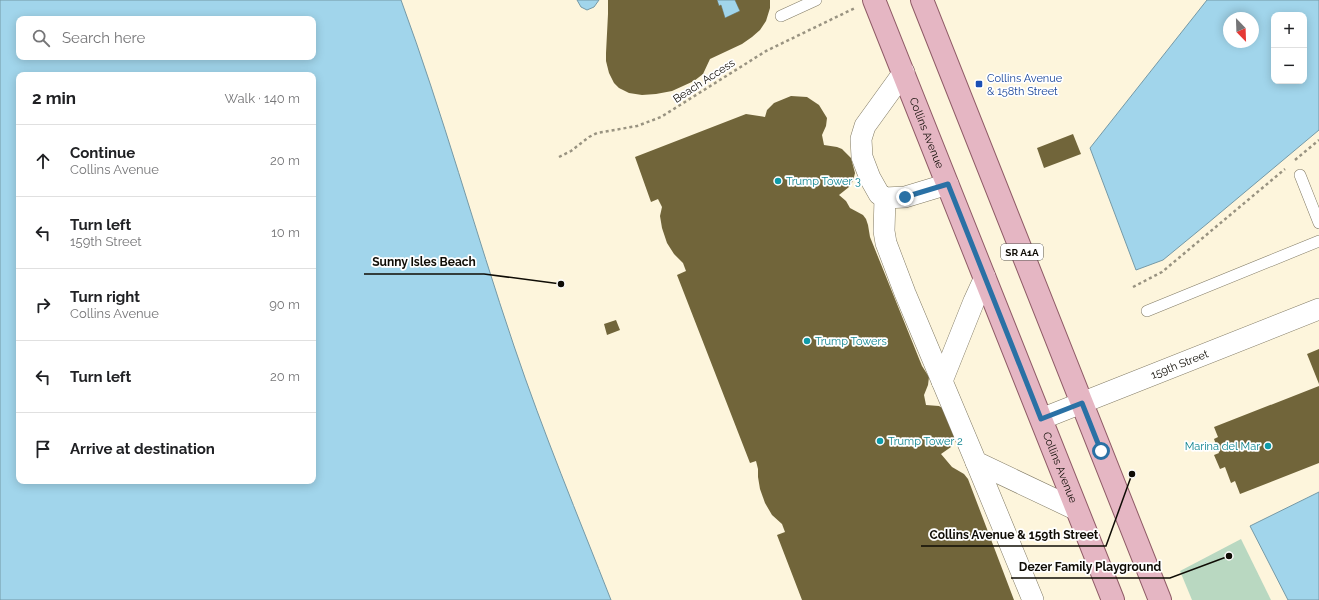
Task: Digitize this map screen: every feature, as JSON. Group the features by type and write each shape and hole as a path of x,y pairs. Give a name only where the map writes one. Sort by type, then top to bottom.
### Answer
{"main road":[{"name":"SR A1A","path":"922,0 1160,600"},
{"name":"Collins Avenue","path":"865,4 904,72 1077,510 1108,598"}],"street":[{"path":"904,72 865,126 861,139 862,157 870,178 880,194 885,198 905,197 948,184"},
{"path":"885,198 884,231 886,243 905,293 1033,600"},
{"path":"942,381 985,277"},
{"name":"159th Street","path":"1041,419 1319,310"},
{"path":"976,462 1077,510"}],"lane":[{"path":"781,16 816,0"},
{"path":"1300,175 1319,223"},
{"path":"1148,311 1319,241"}],"path":[{"name":"Beach Access","path":"559,157 571,152 589,137 597,133 637,126 662,117 766,51 865,4"},
{"path":"1295,160 1319,140"},
{"path":"1133,287 1162,272 1289,166"}],"green space":[{"path":"1241,539 1271,600 1192,600 1180,571"}],"water":[{"path":"0,0 401,0 431,86 525,378 611,600 0,600"},
{"path":"577,0 599,0 594,7 587,10 581,7"},
{"path":"717,0 735,0 740,11 725,18 721,5 719,6"},
{"path":"1207,0 1319,0 1319,130 1163,260 1136,270 1090,148"},
{"path":"1319,492 1319,600 1288,600 1250,526"}],"building":[{"path":"608,0 717,0 719,6 721,5 725,18 740,11 735,0 770,0 770,8 766,21 760,30 742,44 710,59 703,74 694,81 672,91 642,95 629,93 619,88 614,83 609,73 606,61"},
{"name":"Trump Towers","path":"791,96 807,97 819,105 827,118 826,126 822,135 824,145 842,149 851,158 855,173 853,181 849,187 839,195 846,201 850,208 863,215 866,219 870,237 922,366 929,377 924,395 926,405 939,406 944,409 956,436 951,447 941,454 952,467 964,474 968,479 1014,600 802,600 777,535 785,532 782,524 772,515 765,503 760,489 756,461 750,463 677,275 686,271 683,263 674,254 667,243 660,216 662,207 658,199 651,202 635,157 746,114 765,117 767,110 774,103"},
{"path":"1073,134 1081,154 1044,168 1037,148"},
{"path":"616,320 620,330 607,335 604,324"},
{"path":"1319,349 1319,384 1307,354"},
{"name":"Marina del Mar","path":"1319,386 1319,463 1240,494 1235,481 1231,483 1225,467 1220,469 1214,455 1219,453 1214,439 1218,437 1214,427"}],"place":[{"name":"Collins Avenue & 158th Street","path":"979,84"},
{"name":"Trump Tower 3","path":"778,181"},
{"name":"Sunny Isles Beach","path":"561,284"},
{"name":"Trump Towers","path":"807,341"},
{"name":"Trump Tower 2","path":"880,441"},
{"name":"Marina del Mar","path":"1268,446"},
{"name":"Collins Avenue & 159th Street","path":"1132,474"},
{"name":"Dezer Family Playground","path":"1229,556"}],"route":[{"path":"905,197 948,184 1041,419 1082,403 1101,451"}]}
